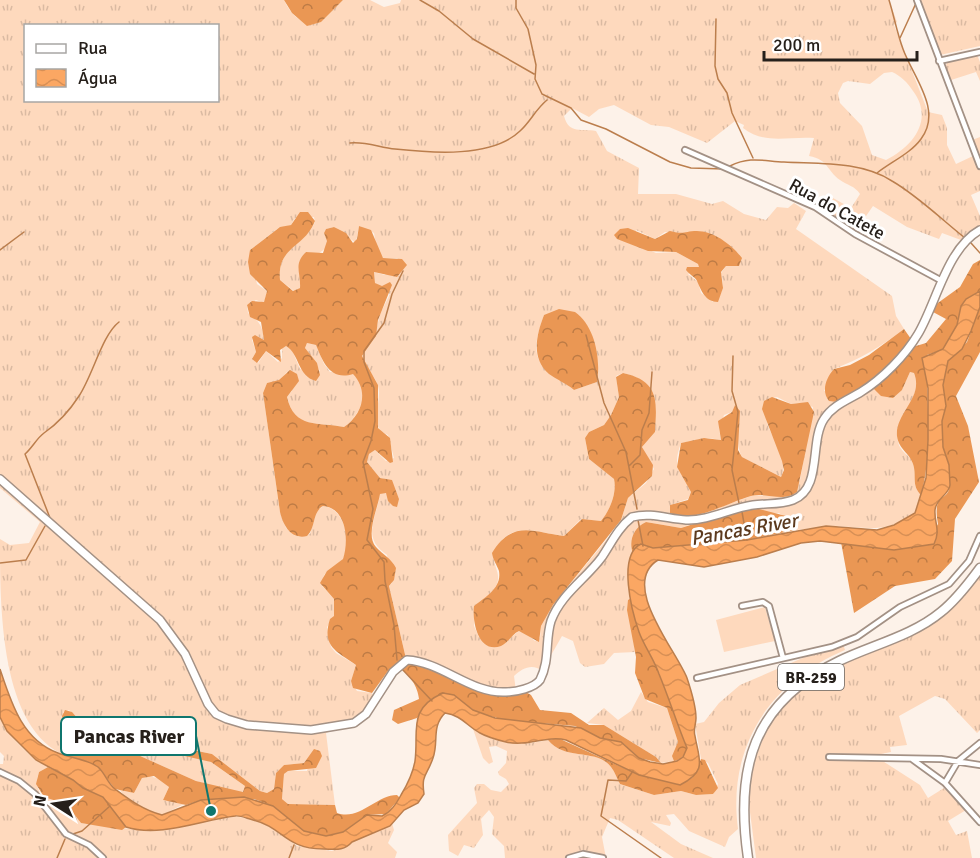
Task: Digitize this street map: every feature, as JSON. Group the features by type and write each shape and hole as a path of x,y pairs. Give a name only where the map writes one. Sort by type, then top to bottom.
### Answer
{"highway":[{"name":"BR-259","path":"748,857 742,805 746,768 757,740 777,708 813,675 932,619 952,601 980,567"}],"street":[{"path":"917,0 980,166"},
{"path":"939,61 980,52"},
{"name":"Rua do Catete","path":"684,150 807,203 865,240 942,281"},
{"path":"0,479 160,620 185,654 208,704 216,714 227,719 247,725 311,730 354,723 366,714 393,672 407,660 429,664 476,686 507,693 535,686 546,662 550,625 561,602 601,558 616,534 632,517 657,515 688,520 754,504 779,504 795,500 803,493 810,483 817,439 825,418 835,406 876,381 917,336 942,281 962,247 972,235 980,230"},
{"path":"697,678 857,638 900,608 949,584 969,561 980,536"},
{"path":"742,606 763,602 769,606 783,658"},
{"path":"945,783 958,761 980,743"},
{"path":"829,757 958,761 980,765"},
{"path":"912,759 945,783 980,822"},
{"path":"0,772 27,787 66,834 89,845 103,858"},
{"path":"569,858 583,854 603,858"}],"green space":[{"path":"0,0 284,0 297,18 312,21 320,19 343,0 370,0 384,7 400,3 401,0 889,0 897,22 894,25 928,112 942,115 947,128 947,145 956,164 973,156 967,142 980,137 980,191 971,195 980,216 980,226 961,240 942,233 939,239 907,227 873,206 855,232 825,214 833,198 851,208 860,194 835,176 820,160 809,156 814,138 768,138 751,133 743,128 744,125 735,121 707,143 669,127 651,125 614,105 599,109 589,117 572,108 564,116 569,126 577,130 596,131 607,151 639,168 638,194 676,194 712,204 723,201 744,214 766,220 777,207 788,208 794,203 806,211 796,229 892,296 896,316 904,329 870,352 834,369 824,391 870,384 902,390 910,372 914,373 915,391 901,423 898,441 900,448 913,464 915,484 921,495 915,513 896,524 878,528 833,526 795,530 790,520 779,513 699,521 681,528 646,522 638,527 633,535 631,544 633,553 629,561 631,598 628,600 635,652 614,653 604,664 585,667 580,663 573,641 562,636 542,671 535,667 528,667 514,676 516,691 487,689 437,669 407,663 389,586 392,583 387,555 379,549 372,535 380,494 383,492 399,499 392,485 380,478 367,462 369,454 375,450 386,461 394,458 388,435 378,427 376,416 378,386 362,356 374,339 380,314 390,294 375,283 374,272 385,275 398,258 383,258 377,250 374,233 359,226 356,243 334,227 326,229 324,233 328,241 326,248 318,254 306,252 302,256 299,265 300,288 294,291 280,280 280,269 287,254 310,231 315,222 314,217 295,218 291,225 277,229 250,250 257,284 267,291 264,303 256,300 247,305 248,313 258,321 263,331 264,340 255,335 252,340 256,352 252,359 258,363 266,351 278,362 282,358 282,347 286,346 292,350 300,369 320,371 305,348 307,343 316,345 330,372 354,374 363,387 364,394 359,410 344,427 309,422 295,414 287,397 292,391 287,372 279,381 267,383 263,393 280,512 286,528 299,537 310,534 317,511 323,506 337,513 345,527 346,552 343,559 324,575 322,586 334,599 334,617 327,627 331,647 336,653 356,665 351,681 357,691 372,693 375,701 356,722 326,733 335,805 288,804 282,799 284,774 288,771 307,771 312,753 304,763 284,765 276,773 274,789 267,793 260,791 212,754 168,745 148,729 134,728 146,734 151,742 211,762 245,786 245,791 239,793 196,781 91,734 69,710 63,712 65,727 74,735 75,741 67,750 67,756 45,742 28,721 16,695 8,664 0,567 0,539 10,545 29,543 40,522 0,488","holes":["892,72 904,80 919,101 922,112 918,131 905,147 886,160 872,155 862,126 840,103 838,93 843,83 848,81 870,84 884,73","636,230 655,239 665,232 686,235 694,231 705,232 724,241 739,255 739,266 726,266 721,273 723,286 721,293 713,302 701,293 698,282 688,274 700,267 698,264 676,252 656,253 633,243","544,315 596,350 597,382 574,390 545,368 537,354 536,344","623,373 643,381 652,394 656,411 655,432 642,447 654,469 646,483 628,498 621,520 612,533 553,605 541,626 540,638 535,641 526,633 519,631 500,646 489,644 479,637 474,626 474,606 490,594 497,584 494,554 502,540 524,530 564,536 581,519 601,521 607,512 614,496 614,479 589,459 585,438 589,432 604,425 611,415 619,397 616,376","777,397 791,404 799,403 813,407 800,480 785,497 754,495 689,518 670,513 670,505 688,499 691,492 677,465 681,443 708,438 721,440 719,429 724,415 732,412 735,405 739,418 738,445 742,457 781,477 782,457 767,423 768,399"]},
{"path":"284,0 343,0 321,22 307,26 292,13"},
{"path":"920,0 980,0 980,46 940,55"},
{"path":"976,52 980,62 980,81 976,72 948,81 945,67 948,61"},
{"path":"300,212 308,212 315,221 310,230 287,254 280,269 280,280 293,291 300,288 299,265 302,256 306,252 323,253 327,241 324,233 326,229 334,227 346,233 353,243 357,239 359,226 371,230 383,258 402,259 407,265 397,277 374,272 375,283 382,286 390,282 392,285 378,320 376,336 362,356 378,385 378,428 390,438 393,462 390,463 375,450 369,454 367,462 380,478 392,480 399,499 397,507 393,506 388,501 386,493 380,494 373,521 372,536 376,547 396,568 394,580 389,586 407,663 437,669 479,688 524,691 531,695 540,710 571,713 589,725 604,725 656,757 661,763 639,758 624,744 600,738 575,726 504,720 487,715 473,710 454,695 437,696 417,718 398,724 392,720 394,710 419,699 412,680 397,667 388,671 372,693 353,688 351,681 356,665 337,652 330,642 328,628 330,619 334,616 334,599 320,583 327,571 343,559 346,543 344,527 337,513 323,506 317,512 312,529 307,536 292,534 283,522 263,393 267,383 279,380 290,370 297,374 299,381 287,397 295,414 309,422 344,427 356,416 362,402 361,388 353,374 338,375 333,372 325,363 316,345 307,343 305,348 317,363 320,375 316,381 305,375 294,354 286,346 280,350 281,362 266,351 257,363 252,359 256,352 252,337 255,335 264,340 261,322 250,317 247,305 252,301 264,302 267,291 250,274 248,262 250,250 280,227 291,225"},
{"path":"628,228 655,239 670,231 710,233 733,248 742,258 739,266 726,266 721,272 723,288 718,302 710,300 686,270 687,267 699,267 698,264 676,252 648,251 617,239 614,235 620,229"},
{"path":"980,260 980,291 966,299 961,306 957,325 944,349 927,355 928,444 921,495 915,484 913,464 900,445 897,436 900,420 915,390 914,373 910,372 902,390 893,398 881,396 870,385 837,402 829,401 825,393 825,385 834,369 850,365 869,355 904,329 916,346 926,343 946,319 933,312 935,305 960,287 973,264"},
{"path":"980,307 980,352 956,396 968,426 979,482 955,519 952,561 935,579 895,586 854,613 841,542 925,546 938,524 937,507 950,485 949,465 943,447 942,421 946,406 943,385 948,361 967,342"},
{"path":"559,309 575,312 582,318 592,334 597,353 597,382 574,390 549,374 543,368 537,354 537,339 544,315"},
{"path":"623,373 643,381 649,387 655,401 655,432 642,447 653,465 652,476 628,498 621,520 553,605 541,626 539,642 519,631 501,646 487,645 478,635 474,620 474,606 492,592 498,582 499,571 492,553 500,542 508,535 524,530 564,536 582,519 601,521 610,507 614,496 614,479 589,459 585,438 589,432 604,425 611,415 619,397 616,377"},
{"path":"772,397 791,404 808,402 814,412 797,492 786,497 751,496 710,511 688,516 670,513 670,505 688,500 691,492 677,467 681,443 704,438 721,440 718,421 732,412 735,405 740,411 738,450 742,457 781,477 784,470 782,461 762,409 764,401"},
{"path":"759,509 786,516 795,530 747,540 653,548 641,544 633,553 631,544 633,535 638,527 646,522 681,528 737,510"},
{"path":"980,574 980,730 977,733 945,699 935,696 899,716 907,745 890,747 891,752 881,754 878,758 920,785 928,798 944,788 966,810 948,821 956,835 967,831 972,858 756,858 748,797 750,773 768,725 793,693 840,662 914,632"},
{"path":"631,598 640,634 659,672 687,748 681,758 674,761 672,756 678,742 667,708 645,699 635,673 636,657 627,610 628,600"},
{"path":"765,607 775,641 724,652 716,620"},
{"path":"842,641 845,650 818,663 795,680 775,699 759,720 747,744 740,771 736,799 738,829 729,837 725,847 689,831 674,814 666,815 671,823 670,826 651,822 681,844 713,858 674,858 618,820 610,818 602,837 606,858 505,858 504,846 492,834 494,817 489,810 481,819 483,835 474,848 464,845 458,856 449,851 448,835 477,803 474,788 477,784 484,784 491,790 501,792 509,784 498,772 506,763 507,751 496,746 489,747 493,762 489,764 483,758 473,729 500,741 529,743 548,740 563,750 598,758 611,767 620,784 654,795 681,791 696,795 713,794 718,784 708,763 701,759 695,724 704,722 719,703 740,685"},
{"path":"641,692 648,702 667,708 678,742 674,761 661,763 656,757 604,725 587,723 604,708 618,720 631,711"},
{"path":"65,710 72,712 91,734 196,781 243,792 245,786 211,762 163,751 151,742 146,734 132,725 137,723 168,745 212,754 260,791 267,793 274,789 276,773 284,765 304,763 314,749 320,751 322,756 316,768 288,771 284,774 282,799 288,804 335,805 337,813 345,815 361,811 389,796 397,795 400,798 386,814 367,815 343,832 326,836 304,831 273,806 254,799 201,800 186,805 163,800 169,787 154,776 142,778 134,793 115,789 97,766 67,756 67,750 75,741 65,727 62,716"},
{"path":"0,717 8,732 20,746 48,767 39,772 37,784 40,794 66,804 81,823 147,831 235,816 265,823 297,846 332,851 392,823 394,830 388,843 397,852 395,858 0,858 0,764 3,764 4,756 0,752"},
{"path":"558,738 639,775 687,781 693,777 701,759 705,760 718,788 713,794 696,795 681,791 654,795 620,784 605,761 571,753 548,740"},
{"path":"48,767 103,797 126,827 122,830 81,823 66,804 44,797 36,784 39,772"},
{"path":"149,776 160,779 169,787 163,800 184,804 162,815 133,803 120,790 134,793 142,778"}],"water":[{"path":"980,291 980,307 971,331 962,349 948,361 943,385 946,406 942,421 943,447 949,465 950,485 936,506 937,535 934,544 894,550 820,541 801,543 757,557 704,567 658,560 648,571 645,585 647,600 654,618 687,678 695,708 694,734 700,764 695,775 680,785 639,775 566,740 552,739 514,743 486,736 460,718 445,713 438,724 435,752 424,779 424,794 418,803 404,810 390,826 352,842 342,849 310,848 292,842 263,823 239,816 166,829 139,830 126,827 103,797 36,760 7,731 0,717 0,669 14,707 35,739 58,753 94,764 103,772 113,787 131,801 162,815 201,800 244,797 273,806 304,831 326,836 343,832 367,815 382,816 393,807 413,770 419,714 432,699 443,693 454,695 473,710 495,718 581,728 600,738 621,742 639,758 650,762 663,764 677,761 683,757 687,748 657,668 639,632 630,598 628,571 634,550 641,544 653,548 747,540 826,526 877,530 894,525 915,513 926,478 928,440 928,388 922,358 943,349 957,325 961,306 966,299"}],"waterway":[{"path":"420,0 439,11 473,39 534,74"},
{"path":"516,0 516,8 528,29 536,65 535,79 542,94 571,108 581,120 606,129 670,162 691,168 724,169"},
{"path":"877,173 917,144 927,128 929,117 928,105 903,49 889,0"},
{"path":"900,38 917,1"},
{"path":"716,19 715,66 718,79 727,93 732,113 753,158"},
{"path":"350,143 426,152 478,150 508,140 524,127 547,100"},
{"path":"730,166 744,161 757,160 840,165 867,170 902,187 965,238"},
{"path":"0,250 24,232"},
{"path":"971,243 980,253"},
{"path":"397,660 384,562 367,540 373,509 363,462 375,421 374,388 364,362 364,351 384,323 392,294 403,271"},
{"path":"50,518 25,454 75,401 108,336 119,322"},
{"path":"586,335 604,403 626,452 637,509"},
{"path":"733,356 732,391 738,412 732,470 739,503"},
{"path":"629,466 640,455 642,430 649,413 652,372"},
{"path":"742,512 747,540"},
{"path":"638,520 643,546"},
{"path":"0,563 26,560 45,526"},
{"path":"402,669 432,701"},
{"path":"633,771 626,781 608,780 601,816 661,858"},
{"path":"73,834 82,831 110,806"},
{"path":"57,858 65,839"},
{"path":"289,858 294,845"}],"place":[{"name":"Pancas River","path":"211,811"}]}
